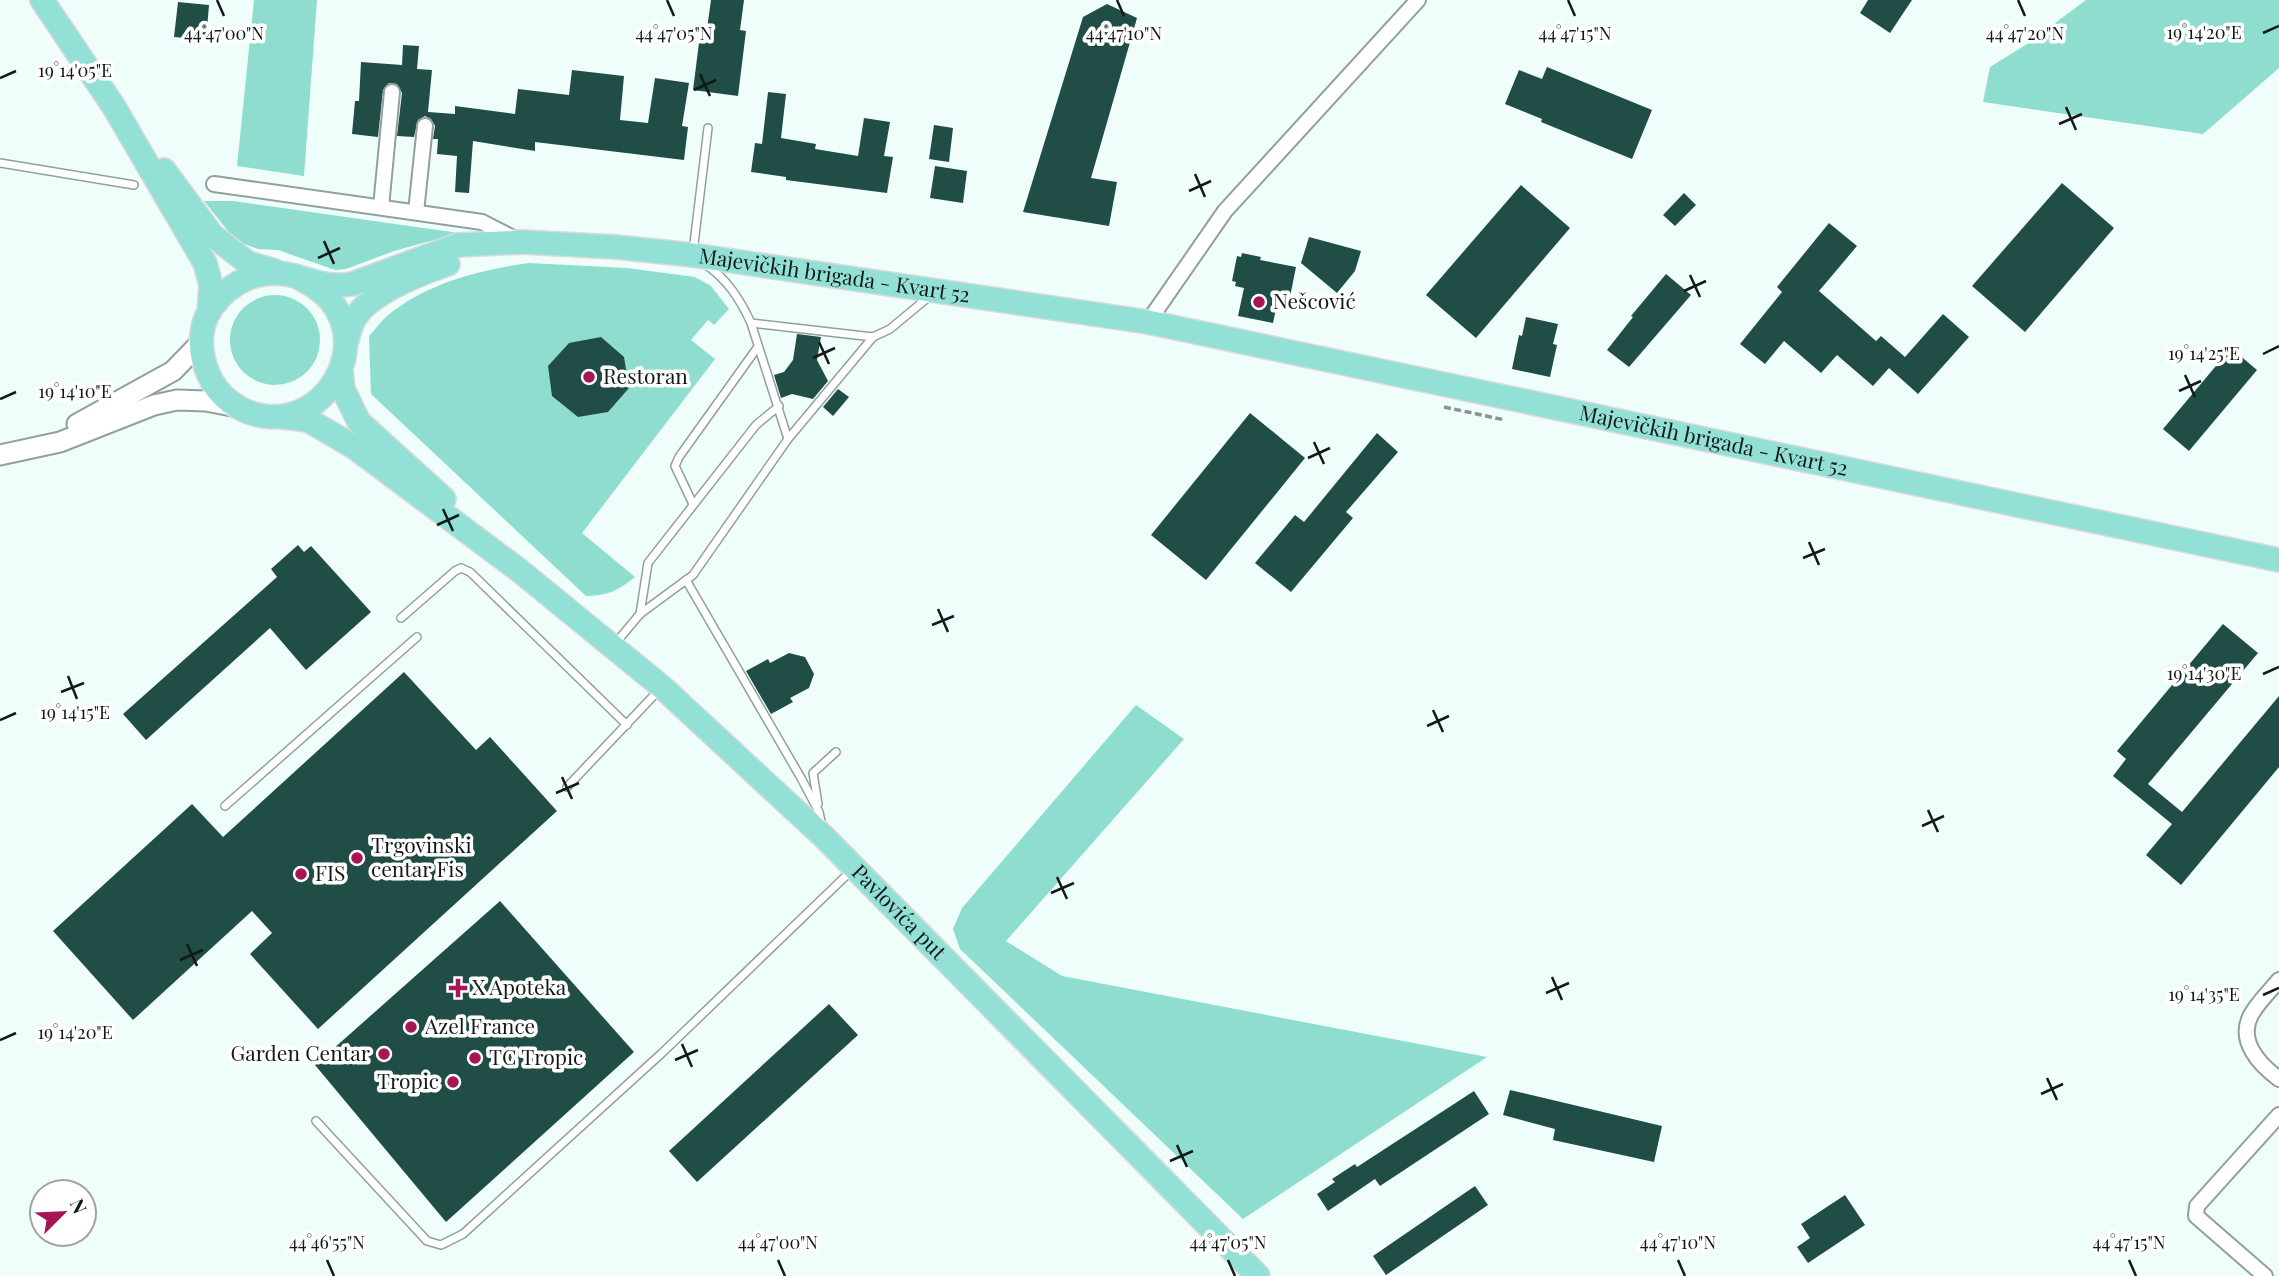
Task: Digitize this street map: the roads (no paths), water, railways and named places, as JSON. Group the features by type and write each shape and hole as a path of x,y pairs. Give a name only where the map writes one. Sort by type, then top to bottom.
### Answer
{"main road":[{"path":"42,0 114,107 205,263 211,285 209,312 201,342 203,361 210,379 222,395 251,414 308,420 354,447 520,571"},
{"path":"114,107 178,187 212,235 248,263 335,287 352,284 458,245 522,242"},
{"path":"280,417 300,412 318,402 332,387 341,369 356,315 376,297 436,268 522,242"},
{"name":"Majevičkih brigada - Kvart 52","path":"522,242 616,247 692,255 1147,321 2279,560"},
{"path":"209,312 221,295 237,282 257,274 287,274 316,286 332,302 342,322 346,345"},
{"path":"4,454 86,421 173,371 201,342"},
{"path":"341,369 343,389 359,422 520,571"},
{"path":"4,454 60,442 154,405 177,400 199,400 237,407"},
{"name":"Pavlovića put","path":"520,571 662,687 824,837 1258,1276"}],"street":[{"path":"1147,321 1225,211 1418,0"},
{"path":"381,207 391,92"},
{"path":"416,212 425,126"},
{"path":"214,184 482,222 522,242"},
{"path":"2279,980 2250,1017 2247,1041 2260,1064 2279,1079"},
{"path":"2266,1276 2196,1216 2197,1206 2279,1115"}],"lane":[{"path":"708,128 692,255 723,276 743,306 789,439"},
{"path":"0,163 134,185"},
{"path":"613,645 640,614 693,575 789,439 873,337 890,329 937,290"},
{"path":"751,323 873,337"},
{"path":"693,504 675,466 757,348"},
{"path":"640,614 648,563 756,425 779,406"},
{"path":"401,618 454,571 461,568 470,572 626,725"},
{"path":"686,580 819,812"},
{"path":"225,806 417,636"},
{"path":"567,787 662,687"},
{"path":"824,837 813,773 836,752"},
{"path":"316,1121 427,1241 441,1245 463,1234 662,1053 854,868"}],"place":[{"name":"Nešcović","path":"1259,302"},
{"name":"Restoran","path":"589,377"},
{"name":"Trgovinski centar Fis","path":"357,858"},
{"name":"FIS","path":"301,874"},
{"name":"X Apoteka","path":"458,988"},
{"name":"Azel France","path":"411,1027"},
{"name":"Garden Centar","path":"384,1054"},
{"name":"TC Tropic","path":"475,1058"},
{"name":"Tropic","path":"453,1082"}]}
